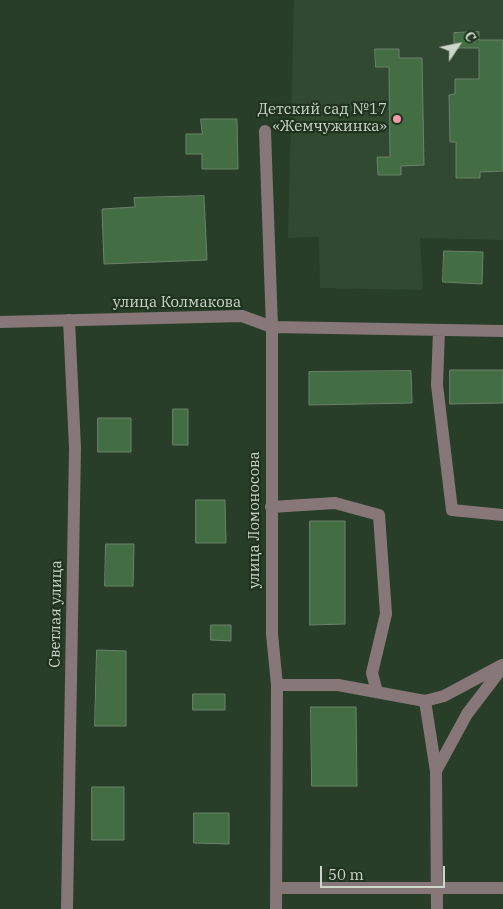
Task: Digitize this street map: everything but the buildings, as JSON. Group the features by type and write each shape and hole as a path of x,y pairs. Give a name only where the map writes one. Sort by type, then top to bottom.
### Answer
{"street":[{"name":"улица Ломоносова","path":"265,131 272,327 272,634 277,685 276,909"},
{"name":"улица Колмакова","path":"0,322 242,316 272,327 503,331"},
{"name":"Светлая улица","path":"67,909 75,448 69,320"},
{"path":"439,330 437,385 452,510 503,514"},
{"path":"271,507 335,503 379,516 386,614 372,673 377,692"},
{"path":"277,685 338,686 425,700 444,696 503,666"},
{"path":"436,771 467,714 503,666"},
{"path":"425,700 436,771 437,909"},
{"path":"277,888 503,888"}],"shaded area":[{"name":"Детский сад №17 «Жемчужинка»","path":"294,0 503,0 503,240 420,238 423,290 320,288 319,237 288,238"}],"place":[{"name":"Детский сад №17 «Жемчужинка»","path":"397,119"}]}
